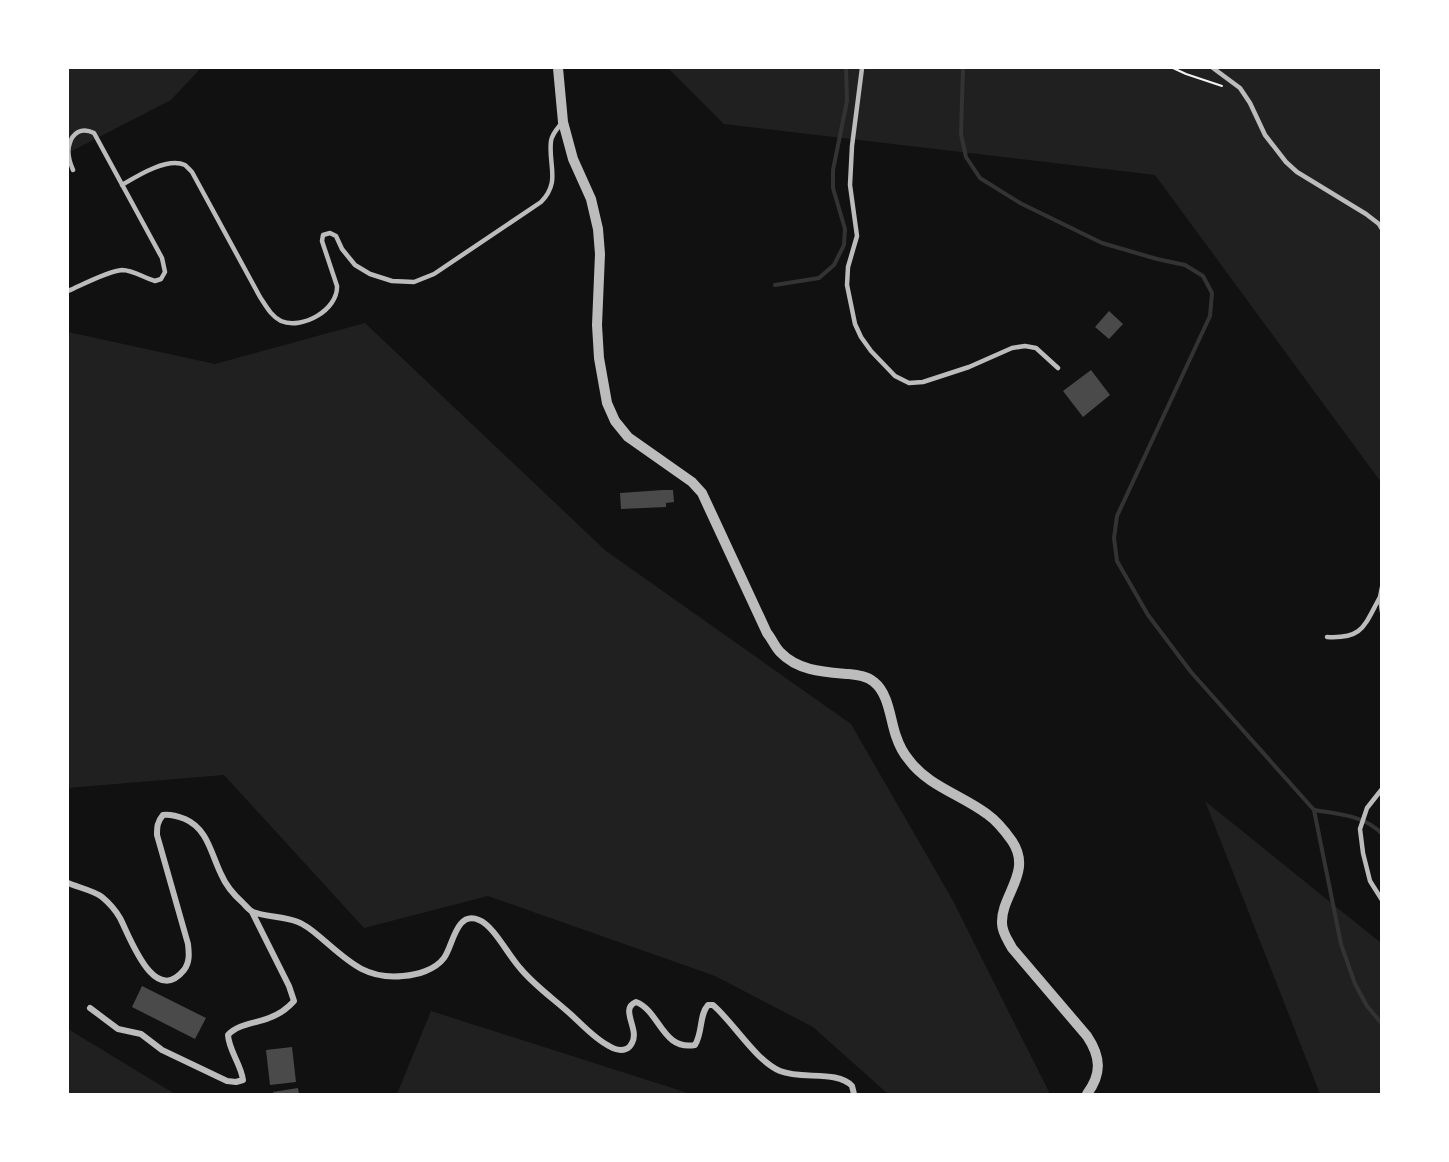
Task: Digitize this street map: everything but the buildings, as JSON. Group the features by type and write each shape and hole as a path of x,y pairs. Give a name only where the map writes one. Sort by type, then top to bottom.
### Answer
{"street":[{"path":"558,68 563,122 573,159 591,199 598,228 599,358 607,403 615,421 628,437 692,482 702,493 767,633 780,652 794,663 808,669 863,676 874,681 886,703 901,748 910,762 943,789 988,815 1014,843 1019,867 1003,913 1002,925 1012,948 1095,1048 1098,1075 1087,1095"},
{"path":"68,883 101,896 118,915 143,964 154,977 162,980 174,979 187,966 188,944 157,835 157,826 163,815 170,814 190,821 206,837 214,861 228,887 252,912 289,986 294,1001 286,1010 232,1030 228,1035 228,1042 242,1072 243,1080 236,1082 227,1081 162,1050 141,1034 118,1029 90,1008"},
{"path":"252,912 298,922 310,928 357,968 389,977 423,972 435,966 444,958 459,925 466,918 481,920 490,928 523,972 607,1046 626,1050 631,1045 635,1036 629,1008 636,1002 642,1005 672,1041 689,1046 695,1045 701,1032 705,1008 713,1005 773,1067 796,1075 844,1079 852,1086 854,1095"}],"lane":[{"path":"862,68 852,146 850,185 857,236 848,267 847,285 855,324 861,337 895,376 909,383 923,382 969,367 1012,348 1024,346 1036,348 1058,368"},
{"path":"1213,68 1240,88 1265,135 1286,162 1297,172 1366,214 1382,229"},
{"path":"122,185 162,165 186,166 192,172 272,315 284,322 301,322 325,311 333,302 337,292 322,241 323,235 330,233 336,236 342,249 355,265 370,274 392,281 414,282 434,274 548,195 553,178 551,140 563,122"},
{"path":"68,291 122,270 155,282 165,272 162,258 94,133 87,129 73,137 69,147 69,159 73,170"},
{"path":"1327,637 1342,638 1356,634 1365,624 1380,597 1382,587"},
{"path":"1380,597 1382,612"},
{"path":"1382,789 1367,808 1360,829 1370,881 1382,900"}],"path":[{"path":"1173,68 1218,86 1240,88"}],"shaded area":[{"path":"68,68 201,68 171,100 68,153"},
{"path":"668,68 1381,68 1381,482 1155,175 724,124"},
{"path":"365,323 606,551 851,724 952,899 1048,1094 888,1094 813,1027 715,976 488,896 364,928 224,775 68,788 68,332 215,364"},
{"path":"1205,801 1381,943 1381,1094 1320,1094"},
{"path":"431,1011 691,1094 397,1094"},
{"path":"68,1029 175,1094 68,1094"}],"waterway":[{"path":"775,285 819,278 834,265 844,245 845,229 833,188 833,170 847,101 846,68"},
{"path":"963,68 961,134 966,157 980,178 1020,203 1102,243 1185,265 1203,276 1212,293 1210,316 1117,516 1114,538 1117,561 1148,615 1191,672 1314,810 1341,944 1355,984 1367,1006 1382,1024"},
{"path":"1314,810 1359,819 1382,834"}]}
